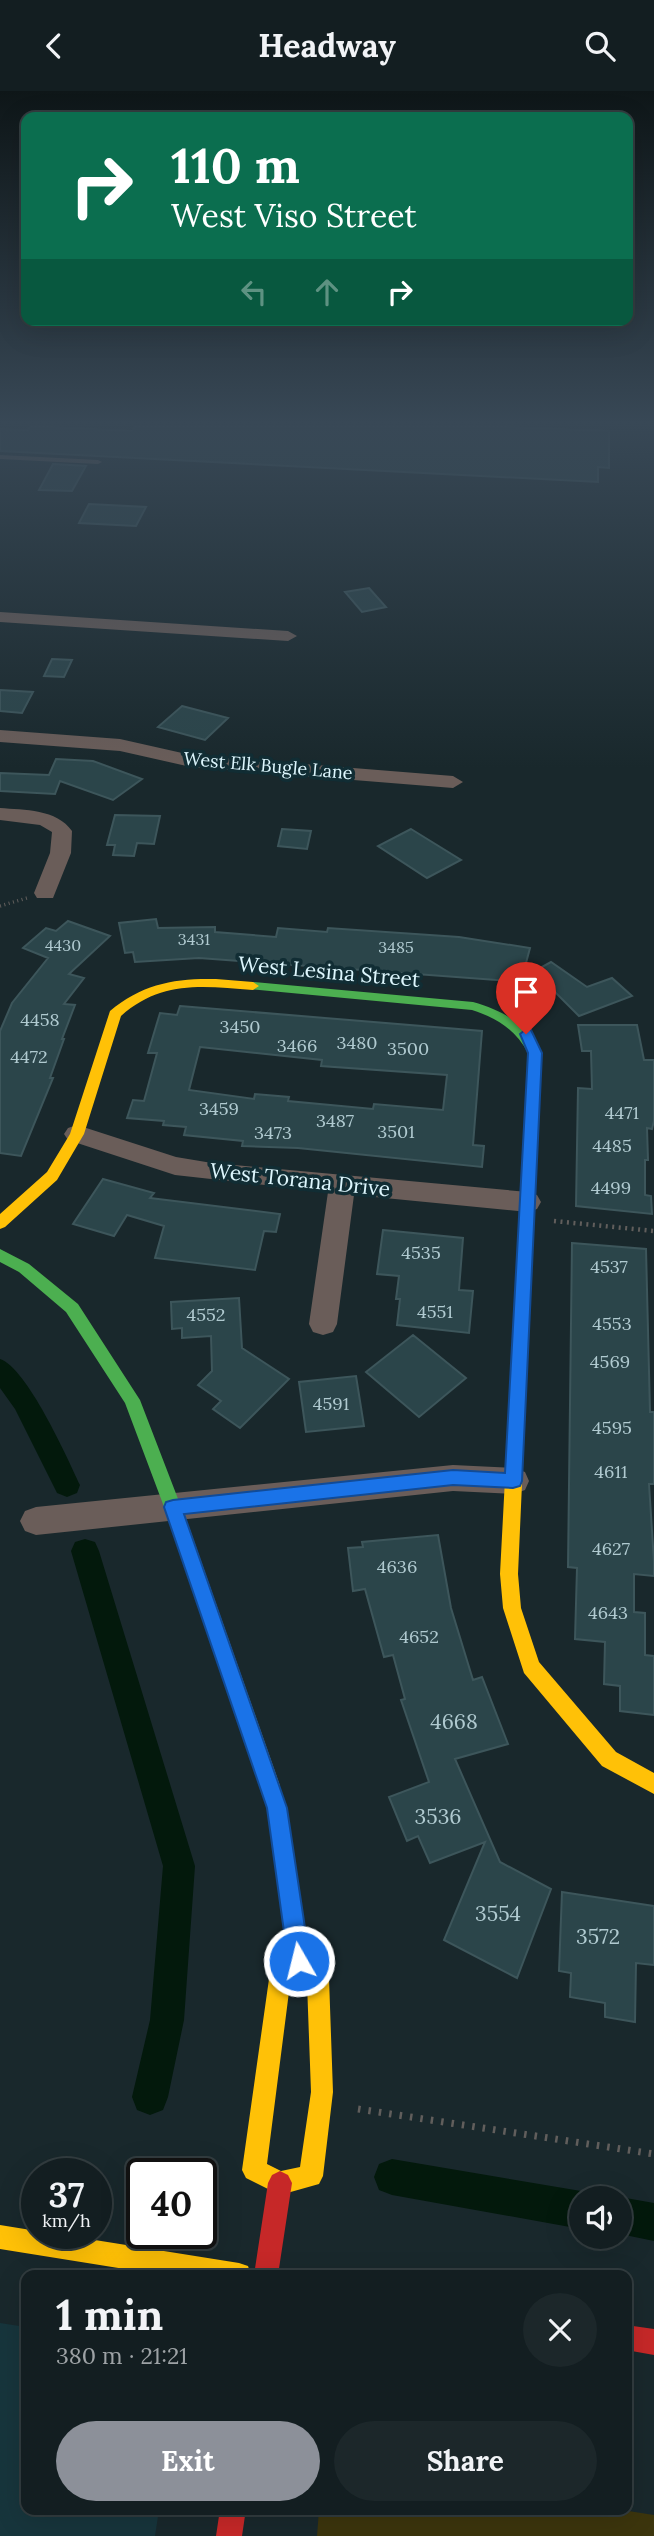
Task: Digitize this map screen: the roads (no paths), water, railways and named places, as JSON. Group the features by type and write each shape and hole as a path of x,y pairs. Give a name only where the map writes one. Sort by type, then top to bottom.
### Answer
{"street":[{"path":"0,617 288,636"},
{"name":"West Elk Bugle Lane","path":"0,736 120,745 191,761 453,782"},
{"path":"0,814 40,818 60,826 65,834 65,843 38,894"},
{"name":"West Lesina Street","path":"77,1134 115,1014 127,1001 145,991 192,981 473,1006 509,1018 526,1034 535,1053 528,1202"},
{"path":"0,1223 51,1176 77,1134"},
{"name":"West Torana Drive","path":"77,1134 175,1165 212,1172 528,1202"},
{"path":"323,1324 342,1185"},
{"path":"528,1202 509,1574 512,1608 531,1667 609,1759 654,1784"},
{"path":"0,1255 24,1268 72,1308 132,1400 173,1507 277,1808 299,1961 318,1978 322,2092 311,2176 280,2183 254,2171 280,1979 299,1961"},
{"path":"36,1521 453,1478 513,1481"},
{"path":"267,2270 280,2183"},
{"path":"0,2237 208,2270"},
{"path":"632,2338 654,2342"},
{"path":"229,2536 232,2515"}],"waterway":[{"path":"0,1369 24,1401 67,1485"},
{"path":"85,1551 179,1866 167,2020 150,2097"},
{"path":"392,2177 569,2208"},
{"path":"632,2218 654,2222"}]}
